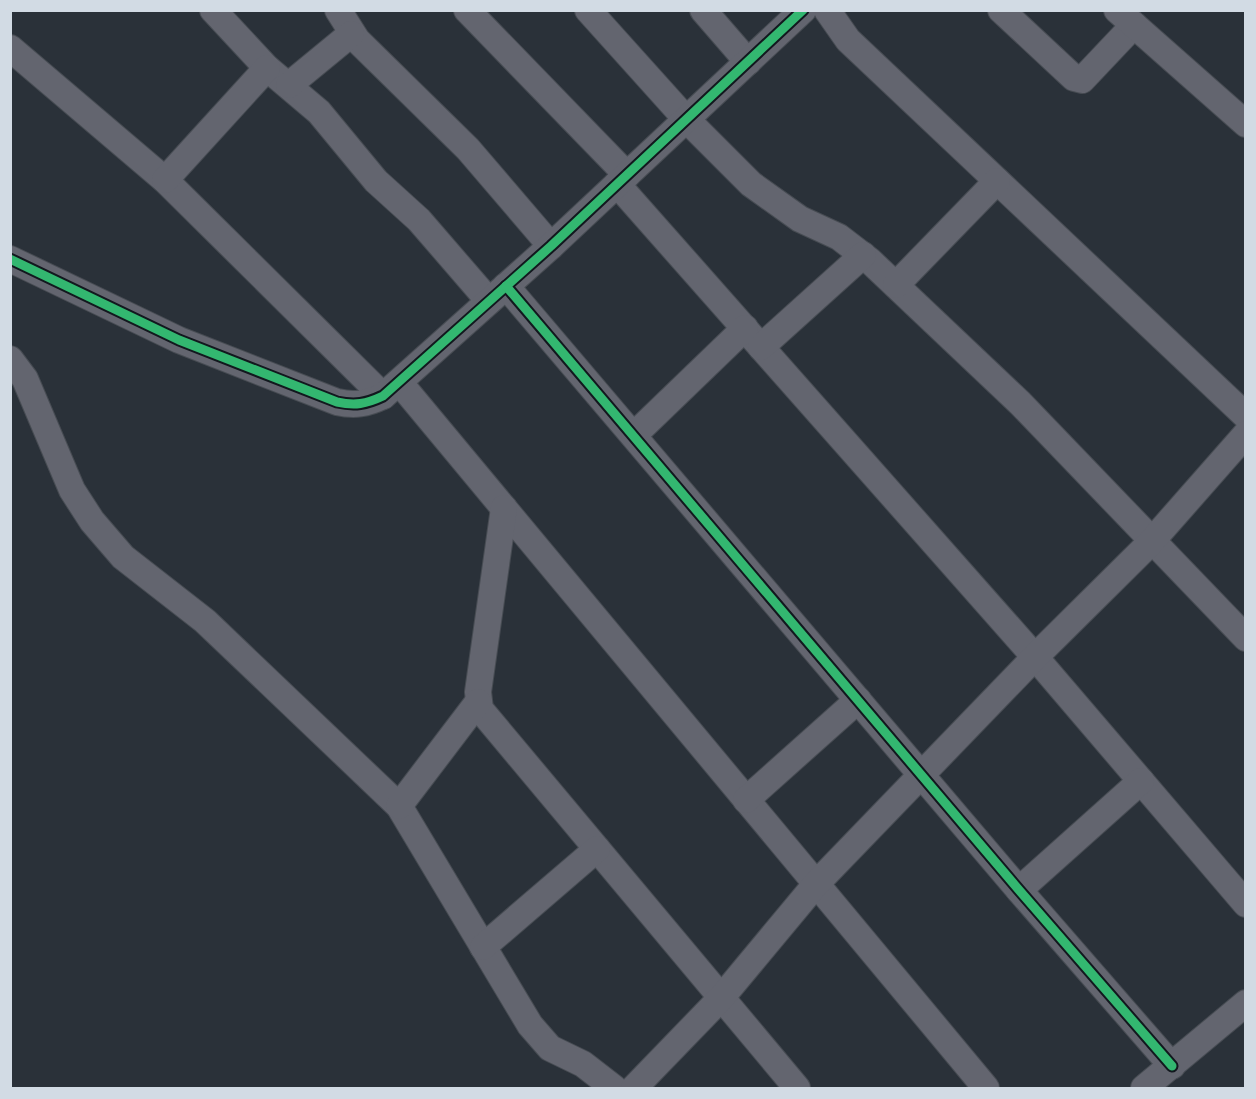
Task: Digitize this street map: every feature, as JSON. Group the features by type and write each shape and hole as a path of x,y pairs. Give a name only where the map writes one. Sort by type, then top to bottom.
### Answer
{"street":[{"path":"213,10 267,68 319,112 376,182 498,294 634,435 1019,890 1172,1066"},
{"path":"338,10 351,34 468,149 551,246"},
{"path":"467,10 622,179 753,337 1035,657 1245,904"},
{"path":"588,10 686,119 751,184 800,219 839,237 863,255 1020,403 1151,543 1245,638"},
{"path":"703,10 748,62"},
{"path":"10,259 179,340 337,402 352,406 366,404 391,389 498,294 802,10"},
{"path":"827,10 848,40 1245,416"},
{"path":"1001,10 1074,78 1082,80 1125,18 1245,124"},
{"path":"289,85 351,34"},
{"path":"10,48 165,180 391,389 504,508 986,1089"},
{"path":"165,180 267,68"},
{"path":"896,285 997,180"},
{"path":"634,435 753,337 863,255"},
{"path":"10,359 25,379 72,490 92,521 123,557 205,621 399,806 530,1025 550,1048 583,1064 615,1089"},
{"path":"634,1089 722,998 816,885 921,773 1151,543 1245,434"},
{"path":"504,508 478,702 480,709 797,1089"},
{"path":"746,800 858,700"},
{"path":"399,806 478,702"},
{"path":"1019,890 1141,781"},
{"path":"483,947 597,849"},
{"path":"1144,1089 1245,1003"}],"cycle path":[{"path":"10,259 179,340 337,402 360,404 371,401 383,396 551,246 803,10"},
{"path":"506,286 1019,890 1172,1066"}]}
